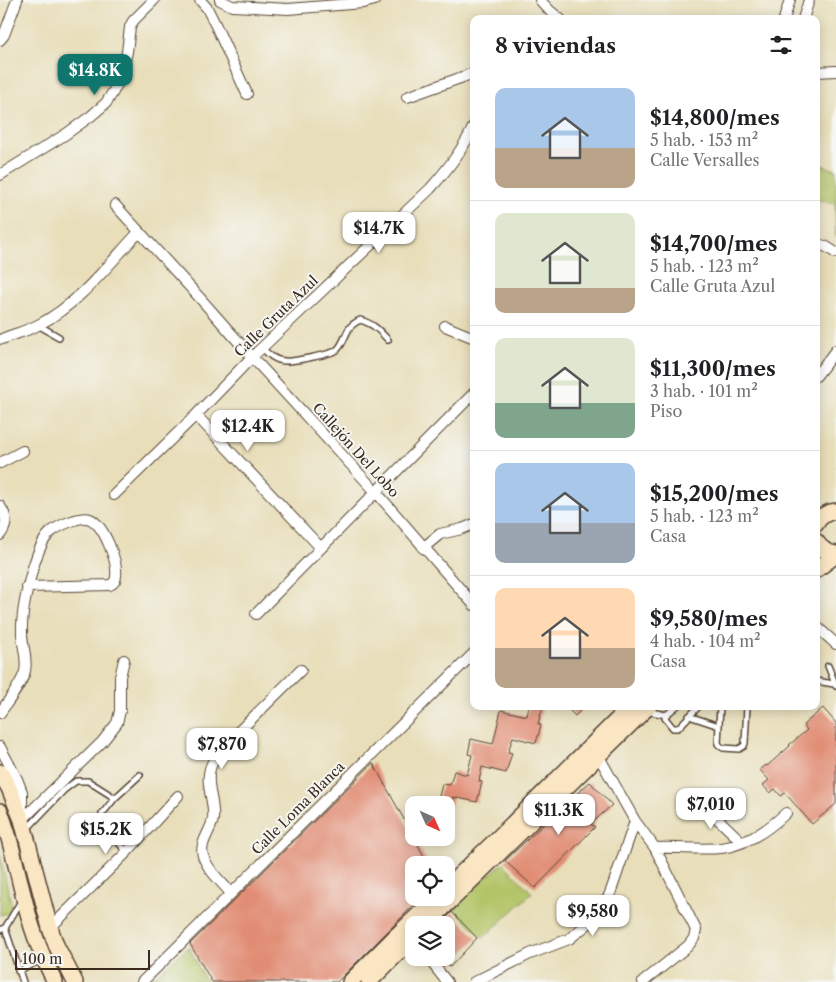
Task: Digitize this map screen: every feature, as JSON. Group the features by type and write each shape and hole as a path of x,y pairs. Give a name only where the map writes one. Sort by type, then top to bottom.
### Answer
{"street":[{"path":"0,40 4,36 17,0"},
{"path":"0,175 66,134 106,103 121,77 132,21 154,0"},
{"path":"200,0 210,14 246,94"},
{"path":"220,0 232,6 288,9 363,3 375,0"},
{"path":"540,0 554,15"},
{"path":"785,15 790,0"},
{"path":"804,15 809,0"},
{"path":"820,72 836,71"},
{"path":"407,97 470,74"},
{"name":"Calle Gruta Azul","path":"114,495 252,357 430,189 457,155 470,135"},
{"name":"Callejón Del Lobo","path":"115,205 376,492 470,601"},
{"path":"2,339 38,325 58,312 85,290 139,232"},
{"path":"820,245 836,253"},
{"path":"445,326 470,336"},
{"path":"820,371 836,350"},
{"path":"256,614 470,397"},
{"path":"196,415 321,548"},
{"path":"0,463 23,451"},
{"path":"0,506 6,522 0,535"},
{"path":"0,713 24,677 26,658 22,635 22,617 27,587 40,549 51,532 69,522 83,518 91,519 100,528 115,561 116,577 114,582 110,585 27,587"},
{"path":"423,548 440,534 470,526"},
{"path":"820,546 827,552 836,554"},
{"path":"820,567 836,554"},
{"path":"820,630 836,644"},
{"name":"Calle Loma Blanca","path":"142,982 470,657"},
{"path":"23,825 102,742 117,723 120,711 120,677 124,660"},
{"path":"231,893 210,868 203,855 203,845 213,819 208,776 210,766 224,746 301,670"},
{"path":"435,916 598,755 639,710"},
{"path":"455,879 639,710"},
{"path":"0,747 17,778 22,792 23,825"},
{"path":"598,755 635,821 655,848 696,930 694,938 688,946 644,982"},
{"path":"0,772 23,825 56,945 75,982"},
{"path":"50,928 127,852 178,796"},
{"path":"698,799 742,842"},
{"path":"0,811 10,842 30,922 55,982"},
{"path":"655,848 722,848 757,835 772,826 786,813"},
{"path":"474,982 530,954 569,939 595,918 604,907 611,891 635,821"},
{"path":"350,982 405,941"},
{"path":"369,982 405,942"},
{"path":"434,966 447,982"}],"lane":[{"path":"262,348 276,359 285,362 327,354 338,349 344,340 348,328 360,320 377,328 388,340"},
{"path":"38,325 59,337"},
{"path":"828,666 835,685"},
{"path":"820,682 835,685"},
{"path":"648,710 666,715"},
{"path":"666,715 672,710"},
{"path":"666,715 666,719 675,729 695,710"},
{"path":"720,710 718,742 719,746 724,748 742,748 745,743 747,710"},
{"path":"689,716 719,726"},
{"path":"127,852 101,822 102,814 115,798 140,775"},
{"path":"23,825 76,780 88,781 115,798"},
{"path":"23,982 3,929 24,897"},
{"path":"18,971 44,959"}],"green space":[{"path":"820,164 836,170 836,237 835,204 820,200"},
{"path":"0,855 13,912 0,915"},
{"path":"503,863 532,893 483,938 452,907"},
{"path":"189,947 206,982 147,982"}],"building":[{"path":"823,708 836,723 836,804 812,824 785,793 781,796 775,789 770,793 763,785 769,780 760,770 807,730 803,725"},
{"path":"501,710 527,716 528,710 542,710 538,724 541,725 536,743 513,737 508,752 512,753 506,773 482,767 479,781 482,782 477,802 455,796 439,796 442,784 450,785 454,771 467,775 472,755 468,754 471,739 493,744"},
{"path":"569,710 581,710 575,716"},
{"path":"373,763 405,821 405,846 419,846 424,856 405,856 405,906 413,906 337,982 212,982 190,944"},
{"path":"590,782 612,805 591,824 595,827 535,888 505,861"},
{"path":"452,912 477,938 455,962 455,916 448,916"}]}
